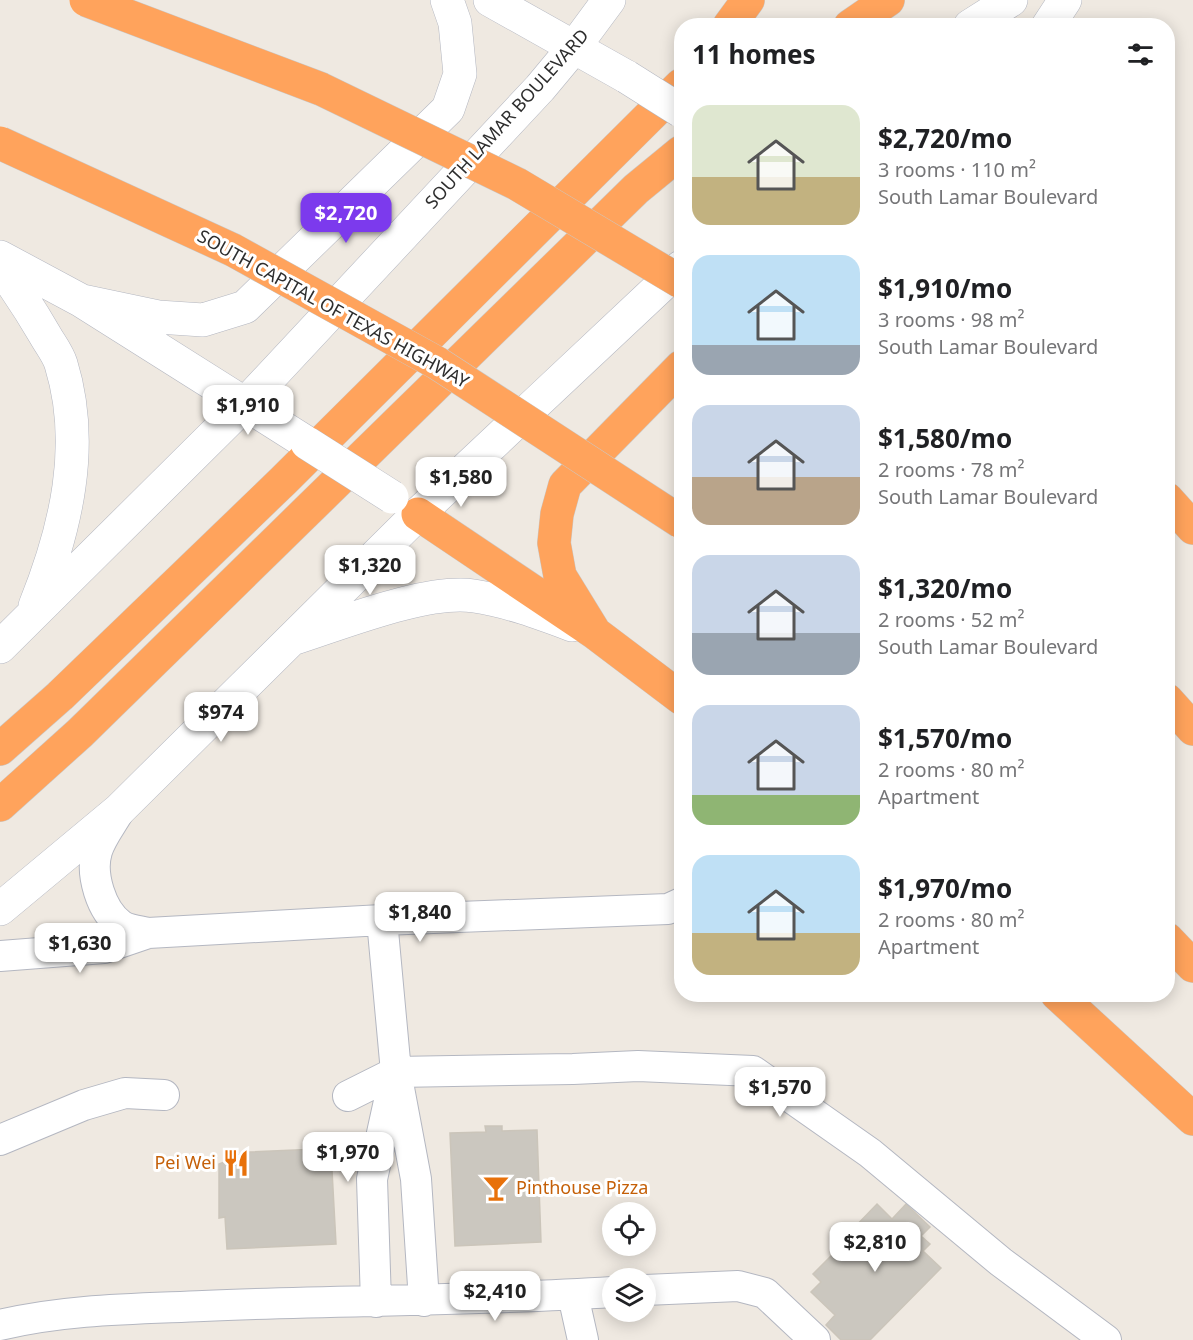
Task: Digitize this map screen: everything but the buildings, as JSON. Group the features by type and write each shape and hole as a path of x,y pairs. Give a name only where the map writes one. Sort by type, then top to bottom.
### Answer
{"highway":[{"path":"86,0 321,89 517,184 674,278"},
{"path":"735,18 748,0"},
{"path":"862,18 888,0"},
{"path":"0,749 60,696 283,481 674,92"},
{"name":"SOUTH CAPITAL OF TEXAS HIGHWAY","path":"0,143 233,250 427,357 674,517"},
{"path":"0,805 80,733 636,189 674,158"},
{"path":"595,633 560,576 554,543 556,514 565,485 674,374"},
{"path":"405,505 595,633 674,693"},
{"path":"1175,508 1193,528"},
{"path":"1175,709 1193,729"},
{"path":"1175,947 1193,966"},
{"path":"1066,1002 1193,1119"}],"main road":[{"path":"82,301 158,317 203,320 244,307 448,109 460,74 455,23 447,0"},
{"path":"490,0 575,46 674,107"},
{"name":"SOUTH LAMAR BOULEVARD","path":"0,647 245,404 540,88 609,0"},
{"path":"983,18 1011,0"},
{"path":"1053,18 1065,0"},
{"path":"0,257 82,301 405,505"},
{"path":"0,266 24,299 60,362 74,431 67,506 50,569 29,619"},
{"path":"0,909 119,810 287,641 405,505 674,273"},
{"path":"287,641 385,609 430,598 472,596 520,606 595,633"}],"street":[{"path":"119,810 97,852 96,877 102,897 112,917 123,926 148,933"},
{"path":"0,956 104,948 148,933 382,920 668,909 674,906"},
{"path":"382,920 396,1072 416,1179 424,1301"},
{"path":"348,1096 396,1072 638,1066 753,1071 870,1153 1001,1262 1106,1340"},
{"path":"376,1302 372,1179 396,1072"},
{"path":"0,1140 84,1105 125,1093 164,1095"},
{"path":"656,1290 738,1286 765,1293 815,1340"},
{"path":"0,1325 42,1315 93,1311 602,1294"},
{"path":"573,1295 583,1340"}],"place":[{"name":"Pei Wei","path":"236,1163"},
{"name":"Pinthouse Pizza","path":"496,1188"}]}
